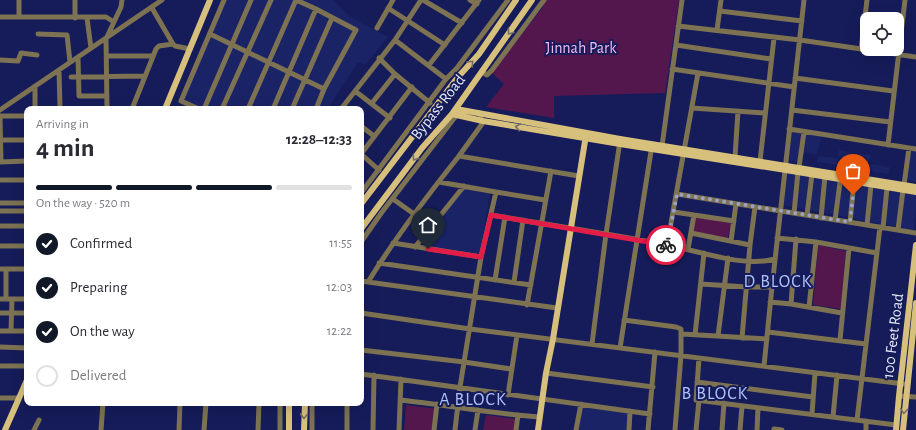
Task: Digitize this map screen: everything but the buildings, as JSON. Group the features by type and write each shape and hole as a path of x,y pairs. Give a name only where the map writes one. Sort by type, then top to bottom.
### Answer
{"main road":[{"path":"165,106 210,0"},
{"name":"Bypass Road","path":"364,225 422,148 457,112 482,72 532,0"},
{"path":"364,200 433,102 479,54 515,1"},
{"path":"457,112 480,113 586,136"},
{"path":"457,112 483,121 799,170 904,188 916,192"},
{"path":"538,430 546,373 553,339 586,136"},
{"path":"652,147 662,146 684,152 735,157 760,161 785,168"},
{"path":"799,170 812,174 840,177 854,182 887,188 916,187"},
{"name":"100 Feet Road","path":"896,427 904,384 916,245"},
{"name":"100 Feet Road","path":"904,384 909,367 916,303"},
{"path":"5,430 24,386"},
{"name":"100 Feet Road","path":"902,396 903,430"},
{"path":"288,406 289,430"},
{"path":"304,430 305,406"}],"street":[{"path":"19,0 19,17"},
{"path":"75,0 75,18"},
{"path":"106,106 106,39 121,7 122,0"},
{"path":"0,110 162,0"},
{"path":"185,106 181,101 224,0"},
{"path":"205,106 231,43 251,0"},
{"path":"223,106 271,0"},
{"path":"249,106 296,0 356,30 324,89 317,106"},
{"path":"377,28 393,0"},
{"path":"343,106 379,58 395,40 422,0 462,23"},
{"path":"429,65 478,2 470,0"},
{"path":"364,189 433,102 446,79 457,68 508,0"},
{"path":"482,72 487,75 492,70 544,0"},
{"path":"662,146 682,0"},
{"path":"717,30 721,0"},
{"path":"764,366 804,0"},
{"path":"866,12 867,0"},
{"path":"902,12 904,0"},
{"path":"152,8 172,44"},
{"path":"388,8 445,45"},
{"path":"274,106 316,9"},
{"path":"720,11 802,20"},
{"path":"0,17 106,18 114,22"},
{"path":"86,18 91,48"},
{"path":"293,106 332,18"},
{"path":"678,26 860,48"},
{"path":"38,34 67,35 70,62"},
{"path":"210,34 324,89"},
{"path":"760,161 774,38"},
{"path":"395,40 446,79"},
{"path":"133,106 152,56 159,46 172,44 190,49"},
{"path":"676,45 771,59"},
{"path":"0,60 18,61 21,53 37,55"},
{"path":"107,56 152,56"},
{"path":"888,145 897,56"},
{"path":"904,56 916,57"},
{"path":"78,57 79,96 107,96"},
{"path":"379,58 395,74 433,102"},
{"path":"672,69 794,87"},
{"path":"59,70 60,106"},
{"path":"667,245 698,73"},
{"path":"372,103 395,74"},
{"path":"71,77 144,76"},
{"path":"795,78 893,91"},
{"path":"35,86 35,106"},
{"path":"364,150 390,118 412,87"},
{"path":"355,91 390,118"},
{"path":"692,108 765,113"},
{"path":"792,110 890,122"},
{"path":"364,238 457,112"},
{"path":"735,157 738,112"},
{"path":"368,282 393,243 482,124 483,121 480,113"},
{"path":"24,116 0,116 0,162 24,162"},
{"path":"364,128 374,136"},
{"path":"789,130 916,149"},
{"path":"794,213 804,132"},
{"path":"0,140 24,140"},
{"path":"592,344 606,234 620,142"},
{"path":"620,348 652,147"},
{"path":"898,230 909,148"},
{"path":"459,156 579,176"},
{"path":"364,157 379,170"},
{"path":"527,305 551,171"},
{"path":"807,215 812,174"},
{"path":"821,218 825,176"},
{"path":"835,220 840,177"},
{"path":"0,180 24,180"},
{"path":"438,182 545,200"},
{"path":"850,222 854,182"},
{"path":"867,225 871,185"},
{"path":"415,247 464,186"},
{"path":"857,420 877,253 887,188"},
{"path":"455,430 477,278 496,192"},
{"path":"677,194 916,233"},
{"path":"393,199 414,214"},
{"path":"0,203 24,203"},
{"path":"731,241 736,204"},
{"path":"742,338 750,245 755,207"},
{"path":"0,211 24,210"},
{"path":"674,212 734,221"},
{"path":"491,215 667,245 704,254 749,262 766,262 775,259"},
{"path":"688,250 694,215"},
{"path":"495,280 505,217"},
{"path":"514,282 523,220"},
{"path":"0,226 24,226"},
{"path":"691,233 750,245"},
{"path":"778,238 816,242 877,253"},
{"path":"791,304 796,239"},
{"path":"808,307 816,242"},
{"path":"393,243 481,257"},
{"path":"0,246 24,246"},
{"path":"840,340 849,248"},
{"path":"695,335 704,254"},
{"path":"718,336 728,258"},
{"path":"379,264 531,285"},
{"path":"24,269 3,269 3,299 24,299"},
{"path":"364,282 557,308"},
{"path":"701,284 772,287"},
{"path":"10,331 12,299"},
{"path":"770,302 842,312"},
{"path":"0,312 24,313"},
{"path":"364,315 904,384"},
{"path":"624,320 679,327 681,329 681,355 675,430"},
{"path":"0,331 24,332"},
{"path":"768,332 866,344"},
{"path":"508,394 517,334"},
{"path":"682,334 766,339"},
{"path":"0,347 24,348"},
{"path":"364,350 464,362 511,370"},
{"path":"648,430 655,352"},
{"path":"699,358 696,400 866,421 896,427"},
{"path":"0,366 24,366"},
{"path":"909,367 916,368"},
{"path":"812,414 816,372"},
{"path":"546,373 653,387"},
{"path":"364,374 650,414"},
{"path":"374,375 374,430"},
{"path":"833,417 837,375"},
{"path":"400,430 401,379"},
{"path":"697,382 813,397"},
{"path":"902,396 916,397"},
{"path":"0,398 18,398"},
{"path":"400,400 540,417"},
{"path":"696,430 699,400"},
{"path":"722,430 724,403"},
{"path":"434,430 438,404"},
{"path":"576,430 581,404"},
{"path":"101,430 103,406"},
{"path":"179,430 181,406"},
{"path":"204,430 206,406"},
{"path":"258,430 259,406"},
{"path":"280,406 280,430"},
{"path":"312,406 312,430"},
{"path":"347,406 347,430"},
{"path":"740,430 742,406"},
{"path":"757,430 758,408"},
{"path":"475,430 478,410"},
{"path":"629,430 630,411"},
{"path":"516,430 518,415"},
{"path":"34,430 39,420"},
{"path":"866,421 866,430"},
{"path":"774,429 782,430"}],"shaded area":[{"path":"226,0 333,0 350,17 388,37 365,65 358,62 329,106 188,106 179,102"},
{"path":"791,131 802,133 798,162 787,160"},
{"path":"805,133 821,136 817,155 803,152"},
{"path":"839,150 871,155 869,162 838,157"},
{"path":"910,150 916,150 916,182 906,180"},
{"path":"818,156 838,158 837,165 817,162"},
{"path":"870,164 890,167 889,174 869,171"},
{"path":"786,172 916,194 914,230 783,205"},
{"path":"464,189 490,193 480,254 429,247 432,229"},
{"path":"582,407 629,413 627,430 578,430"}],"green space":[{"name":"Jinnah Park","path":"546,0 679,0 665,93 554,96 554,118 486,107 504,84 492,73 542,8"},
{"path":"696,217 731,223 728,238 693,232"},
{"name":"D BLOCK","path":"818,245 846,251 841,309 813,305"},
{"path":"406,405 438,409 435,430 404,430"},
{"path":"486,415 516,419 515,430 483,430"}],"way so far":[{"path":"666,245 677,194 850,222 853,195"}],"district":[{"name":"D BLOCK","path":"778,282"},
{"name":"B BLOCK","path":"715,394"},
{"name":"A BLOCK","path":"473,400"}],"route":[{"path":"428,249 481,257 491,215 666,245"}]}
